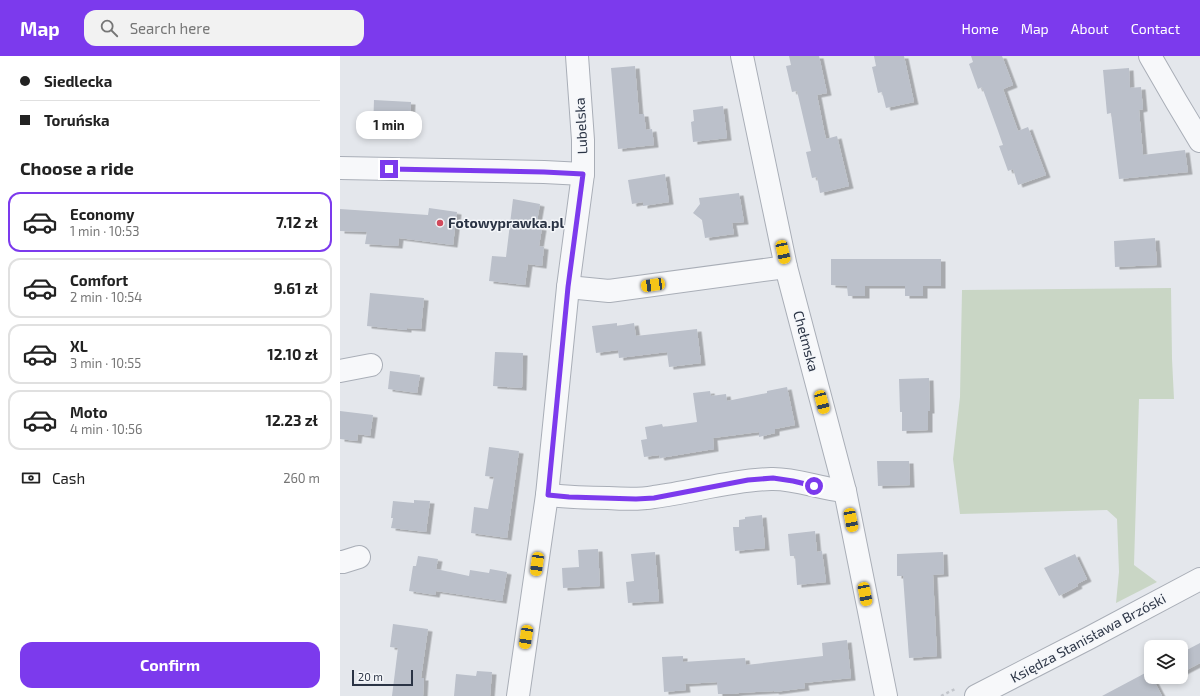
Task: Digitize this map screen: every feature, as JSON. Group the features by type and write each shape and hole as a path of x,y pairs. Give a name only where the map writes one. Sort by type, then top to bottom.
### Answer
{"street":[{"name":"Lubelska","path":"518,696 548,495 568,287 583,174 583,140 577,56"},
{"name":"Chełmska","path":"742,56 786,267 845,491 886,696"},
{"path":"1150,56 1200,141"},
{"path":"340,168 536,171 583,174"},
{"path":"568,287 609,291 786,267"},
{"path":"340,371 372,365"},
{"path":"548,495 636,499 654,498 748,480 773,478 831,490 845,491"},
{"name":"Księdza Stanisława Brzóski","path":"976,696 1200,579"}],"green space":[{"path":"1171,288 1174,399 1139,399 1134,565 1157,582 1116,603 1119,572 1117,519 1107,510 960,514 953,459 960,397 962,290"}],"building":[{"path":"789,56 819,56 827,93 817,95 826,139 837,136 849,186 820,193 817,177 812,178 806,152 811,151 797,91 792,92 786,66 791,65"},
{"path":"874,56 904,56 914,102 886,108 882,92 878,93 872,67 876,66"},
{"path":"971,56 1002,56 1013,85 1003,89 1018,131 1028,127 1046,175 1018,185 1013,169 1008,171 999,146 1003,145 997,128 982,87 978,89 969,64 973,62"},
{"path":"635,66 639,114 644,114 646,130 652,129 654,145 618,149 611,68"},
{"path":"1129,68 1130,88 1141,87 1143,109 1139,110 1143,155 1185,150 1188,172 1119,179 1111,113 1107,114 1103,70"},
{"path":"374,100 411,102 409,132 373,131"},
{"path":"723,106 727,138 693,142 691,122 694,121 693,110"},
{"path":"665,174 669,202 643,206 643,202 632,204 628,180"},
{"path":"739,193 744,222 732,223 734,234 705,238 702,220 693,213 700,204 699,198"},
{"path":"513,199 540,204 536,227 542,228 539,246 544,247 542,266 528,264 525,285 489,281 492,256 506,257"},
{"path":"429,208 457,212 453,245 399,238 398,246 365,244 367,232 340,231 340,209 428,215"},
{"path":"1155,238 1157,265 1115,267 1114,241"},
{"path":"831,259 941,259 941,286 923,286 923,296 905,296 905,286 865,286 865,296 848,296 847,286 831,285"},
{"path":"370,293 424,298 421,329 407,328 407,330 367,326"},
{"path":"617,323 617,326 634,323 636,336 697,329 701,363 669,367 667,352 619,358 618,350 596,353 592,326"},
{"path":"495,352 523,353 522,388 493,386"},
{"path":"390,371 420,375 417,393 388,389"},
{"path":"929,378 930,411 928,411 928,430 902,431 899,379"},
{"path":"787,387 795,425 775,429 775,433 759,437 759,432 713,438 714,449 660,458 659,455 644,457 641,440 647,439 645,427 662,424 663,427 697,422 693,393 710,391 711,396 726,394 727,401 767,393 767,391"},
{"path":"340,411 373,415 370,436 358,434 357,441 340,439"},
{"path":"489,447 519,451 507,538 471,533 474,507 488,509 494,477 485,476"},
{"path":"877,461 909,461 910,485 878,486"},
{"path":"414,500 430,501 426,532 391,528 393,518 391,518 393,501 414,503"},
{"path":"762,515 765,548 735,551 733,527 739,527 739,520 745,519 745,517"},
{"path":"815,531 817,552 822,551 826,582 797,585 795,556 790,556 788,534"},
{"path":"598,549 600,586 563,588 562,568 579,567 578,550"},
{"path":"655,552 659,601 628,603 626,582 634,581 631,554"},
{"path":"943,552 944,574 933,575 937,656 909,658 903,576 897,576 897,554"},
{"path":"1075,554 1087,579 1077,584 1078,586 1059,596 1044,568"},
{"path":"418,556 438,559 436,569 469,576 470,570 489,573 490,569 507,572 502,601 436,591 435,595 409,591 413,566 416,566"},
{"path":"393,624 428,629 421,678 424,678 423,696 392,696 398,648 390,647"},
{"path":"847,640 851,678 804,683 805,688 775,692 718,694 717,682 685,684 686,690 664,692 662,657 683,656 683,662 745,658 746,665 823,656 822,643"},
{"path":"1200,643 1200,663 1188,669 1188,649"},
{"path":"477,671 492,672 490,696 454,696 456,674 476,676"},
{"path":"1144,674 1144,684 1156,684 1162,696 1102,696"}],"place":[{"name":"Fotowyprawka.pl","path":"440,223"}],"route":[{"path":"389,169 583,174 568,287 548,495 636,499 654,498 748,480 773,478 814,486"}]}
